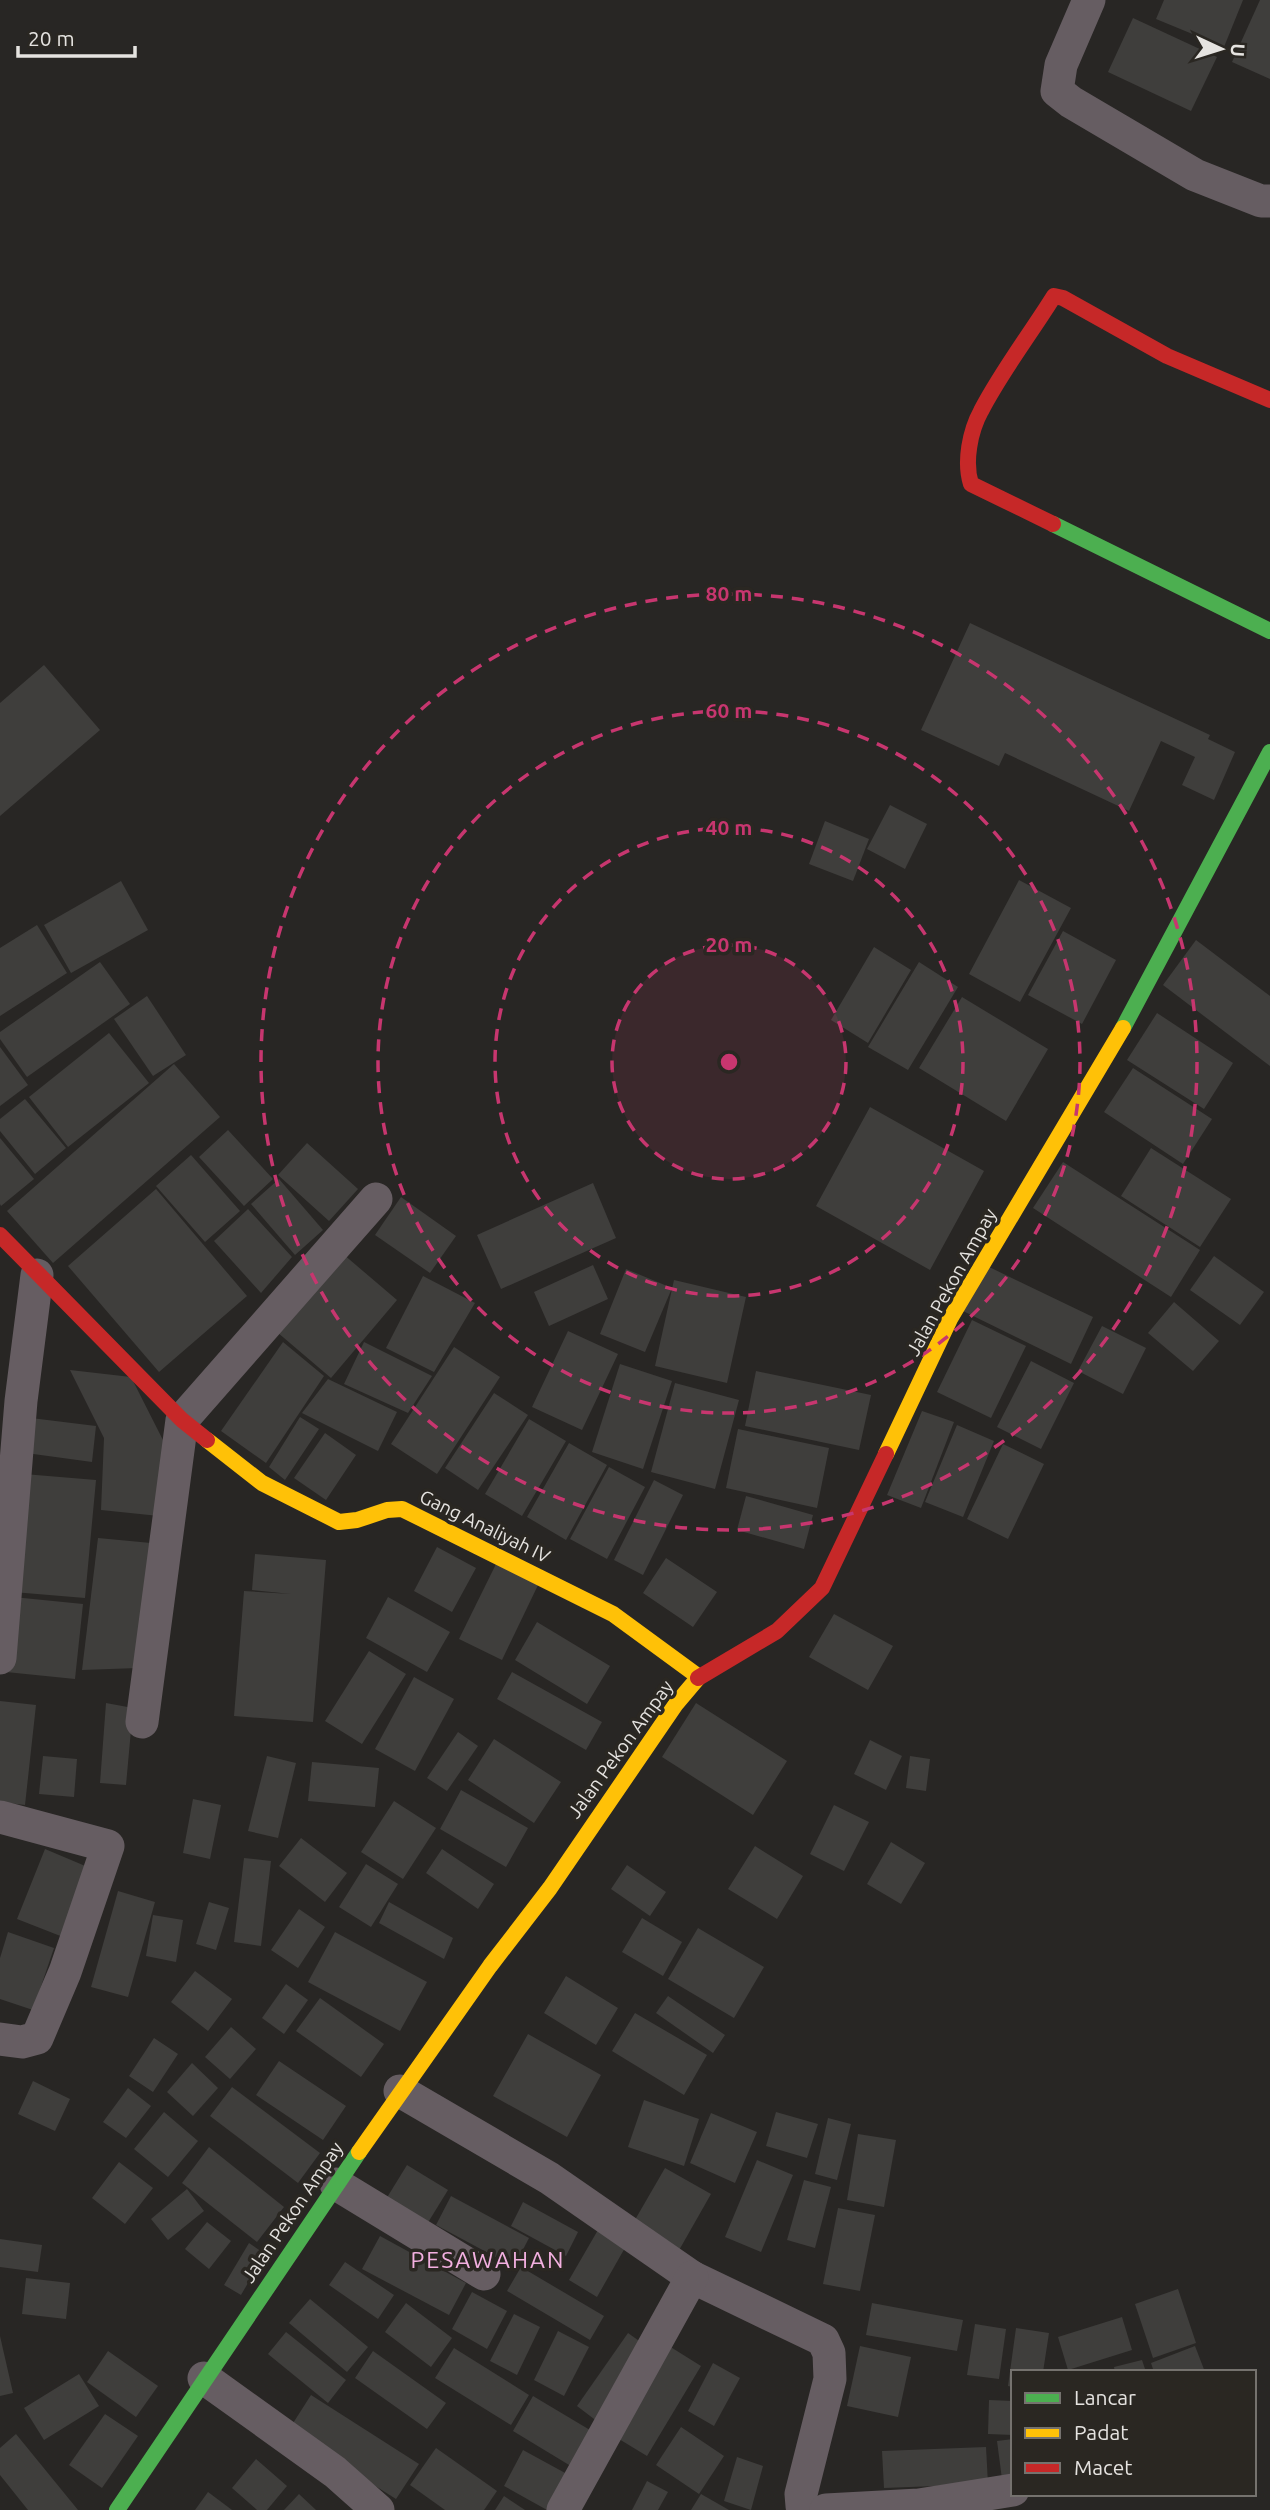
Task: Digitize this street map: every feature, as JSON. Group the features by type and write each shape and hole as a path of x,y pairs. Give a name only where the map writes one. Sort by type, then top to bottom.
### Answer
{"street":[{"path":"1089,0 1061,65 1057,91 1071,102 1195,175 1261,201 1270,201"},
{"path":"1270,400 1167,356 1063,298 1054,296 980,412 970,444 967,472 971,484 1270,631"},
{"name":"Jalan Pekon Ampay","path":"117,2510 336,2183 490,1966 550,1888 676,1704 699,1677 778,1630 822,1587 950,1320 1097,1074 1270,752"},
{"path":"142,1722 182,1420 376,1199"},
{"name":"Gang Analiyah IV","path":"0,1235 182,1420 262,1483 339,1522 353,1523 384,1510 402,1509 612,1614 699,1677"},
{"path":"0,1658 11,1400 37,1275"},
{"path":"0,1817 108,1846 65,1972 37,2038 22,2042 0,2039"},
{"path":"400,2091 549,2178 692,2277 822,2340 830,2353 830,2379 801,2494 802,2506 808,2510"},
{"path":"336,2183 484,2274"},
{"path":"563,2510 692,2277"},
{"path":"204,2378 335,2472 378,2510"},
{"path":"826,2510 919,2505 1011,2490"}],"building":[{"path":"1164,0 1243,0 1224,47 1156,19"},
{"path":"1260,0 1270,0 1270,79 1232,62"},
{"path":"1133,18 1217,57 1191,111 1108,72"},
{"path":"970,623 1210,735 1208,739 1235,752 1214,800 1182,785 1195,757 1161,741 1129,811 1005,753 999,766 921,730"},
{"path":"44,665 100,730 0,816 0,703"},
{"path":"890,805 927,824 905,869 867,849"},
{"path":"825,821 869,839 853,881 809,864"},
{"path":"1019,880 1071,908 1020,1002 969,974"},
{"path":"121,881 148,930 71,973 44,925"},
{"path":"37,925 67,973 0,1016 0,948"},
{"path":"1063,931 1116,960 1082,1024 1028,995"},
{"path":"1196,940 1270,996 1270,1066 1163,985"},
{"path":"874,947 911,970 868,1043 831,1020"},
{"path":"100,962 130,1004 27,1077 0,1039 0,1032"},
{"path":"919,962 958,987 908,1070 868,1047"},
{"path":"147,996 186,1055 153,1076 114,1019"},
{"path":"962,997 1048,1049 1006,1121 919,1068"},
{"path":"1157,1013 1233,1063 1204,1109 1127,1060"},
{"path":"109,1033 149,1083 68,1147 29,1097"},
{"path":"0,1047 28,1085 0,1106"},
{"path":"174,1064 220,1117 53,1263 7,1211"},
{"path":"1133,1068 1212,1119 1183,1164 1104,1112"},
{"path":"25,1099 66,1148 35,1174 0,1131 0,1119"},
{"path":"870,1107 984,1171 930,1270 816,1206"},
{"path":"228,1130 273,1179 244,1206 199,1157"},
{"path":"0,1138 34,1179 1,1206 0,1204"},
{"path":"307,1143 358,1189 329,1221 278,1175"},
{"path":"1151,1148 1231,1199 1200,1247 1121,1196"},
{"path":"191,1155 240,1211 205,1242 156,1186"},
{"path":"1063,1162 1200,1250 1171,1297 1033,1208"},
{"path":"279,1179 323,1230 295,1255 251,1204"},
{"path":"593,1183 616,1238 501,1289 477,1235"},
{"path":"156,1189 247,1296 159,1372 68,1266"},
{"path":"401,1197 456,1236 430,1273 375,1235"},
{"path":"248,1209 292,1257 261,1293 214,1241"},
{"path":"343,1254 397,1300 331,1378 277,1332"},
{"path":"1214,1256 1264,1292 1240,1325 1190,1290"},
{"path":"593,1265 608,1299 549,1326 534,1292"},
{"path":"985,1265 1093,1317 1071,1364 963,1311"},
{"path":"626,1269 672,1288 645,1352 600,1334"},
{"path":"423,1276 475,1303 434,1372 386,1348"},
{"path":"674,1280 746,1297 727,1383 655,1366"},
{"path":"1174,1302 1219,1341 1193,1371 1148,1333"},
{"path":"972,1320 1026,1346 991,1418 937,1392"},
{"path":"1102,1326 1146,1348 1123,1394 1078,1371"},
{"path":"568,1331 618,1354 582,1430 532,1407"},
{"path":"283,1342 324,1376 266,1463 221,1431"},
{"path":"364,1342 432,1376 408,1413 344,1384"},
{"path":"454,1347 500,1377 437,1474 391,1444"},
{"path":"1031,1361 1074,1383 1041,1449 997,1427"},
{"path":"620,1364 672,1381 643,1469 592,1452"},
{"path":"70,1370 131,1377 166,1446 159,1516 101,1510 104,1438"},
{"path":"756,1371 871,1395 859,1450 745,1426"},
{"path":"328,1379 397,1412 378,1451 302,1413"},
{"path":"675,1383 739,1400 715,1489 651,1472"},
{"path":"494,1393 528,1415 478,1490 445,1468"},
{"path":"922,1411 954,1422 921,1508 887,1495"},
{"path":"300,1417 319,1429 285,1480 269,1467"},
{"path":"31,1418 96,1426 92,1462 26,1453"},
{"path":"529,1419 566,1441 522,1516 485,1494"},
{"path":"957,1425 994,1441 963,1517 925,1502"},
{"path":"738,1429 829,1448 817,1508 726,1488"},
{"path":"325,1433 356,1455 326,1500 294,1478"},
{"path":"569,1443 607,1465 566,1540 527,1517"},
{"path":"1003,1444 1044,1464 1008,1539 967,1519"},
{"path":"609,1467 645,1487 607,1559 570,1539"},
{"path":"24,1474 96,1480 85,1598 13,1592"},
{"path":"654,1480 683,1495 643,1575 614,1560"},
{"path":"746,1496 813,1515 804,1549 737,1530"},
{"path":"98,1538 151,1543 138,1668 82,1670"},
{"path":"437,1547 476,1568 452,1612 414,1591"},
{"path":"255,1554 326,1560 313,1722 234,1716 244,1591 291,1594 252,1590"},
{"path":"666,1558 717,1592 693,1627 643,1593"},
{"path":"497,1562 539,1583 502,1660 459,1639"},
{"path":"13,1597 83,1604 75,1679 6,1672"},
{"path":"388,1597 450,1632 427,1672 366,1638"},
{"path":"834,1614 893,1646 868,1690 809,1657"},
{"path":"537,1622 610,1666 587,1704 515,1660"},
{"path":"369,1651 406,1674 362,1744 325,1721"},
{"path":"512,1672 602,1722 586,1750 497,1699"},
{"path":"414,1677 454,1699 415,1771 375,1749"},
{"path":"0,1701 36,1705 25,1805 0,1802"},
{"path":"106,1703 133,1708 126,1785 100,1783"},
{"path":"696,1703 787,1761 753,1815 662,1757"},
{"path":"458,1732 478,1746 447,1791 427,1778"},
{"path":"494,1739 561,1782 534,1823 468,1780"},
{"path":"870,1740 902,1756 886,1790 854,1774"},
{"path":"43,1756 77,1759 74,1797 39,1794"},
{"path":"267,1756 296,1763 278,1838 248,1831"},
{"path":"910,1756 930,1759 926,1791 906,1788"},
{"path":"312,1762 379,1768 375,1807 308,1801"},
{"path":"461,1790 528,1828 506,1867 440,1829"},
{"path":"193,1799 221,1805 210,1859 183,1853"},
{"path":"394,1801 436,1828 403,1879 361,1852"},
{"path":"834,1805 869,1822 844,1871 810,1854"},
{"path":"301,1838 347,1873 325,1902 279,1866"},
{"path":"891,1842 925,1863 901,1904 867,1884"},
{"path":"755,1846 803,1876 777,1919 728,1889"},
{"path":"45,1849 90,1868 63,1937 17,1919"},
{"path":"442,1849 494,1884 478,1909 426,1873"},
{"path":"244,1858 271,1861 261,1946 234,1942"},
{"path":"366,1864 398,1884 371,1927 339,1907"},
{"path":"627,1865 666,1892 650,1916 611,1889"},
{"path":"118,1891 155,1902 128,1997 91,1987"},
{"path":"209,1902 229,1908 216,1950 196,1944"},
{"path":"389,1902 453,1938 444,1959 379,1923"},
{"path":"299,1909 325,1927 298,1968 271,1950"},
{"path":"153,1915 183,1920 176,1962 146,1956"},
{"path":"642,1918 682,1942 663,1976 622,1952"},
{"path":"698,1928 764,1967 734,2018 668,1979"},
{"path":"8,1932 54,1948 33,2010 0,1999 0,1958"},
{"path":"335,1932 427,1982 400,2031 308,1982"},
{"path":"195,1971 232,1999 208,2031 171,2002"},
{"path":"566,1976 618,2008 596,2045 544,2013"},
{"path":"286,1984 308,2000 284,2034 262,2018"},
{"path":"668,1996 725,2035 713,2053 656,2013"},
{"path":"320,1998 384,2044 361,2077 296,2031"},
{"path":"635,2013 707,2055 684,2095 612,2051"},
{"path":"231,2027 256,2049 230,2079 205,2057"},
{"path":"528,2034 601,2075 567,2137 493,2096"},
{"path":"154,2038 178,2054 153,2092 129,2076"},
{"path":"279,2061 346,2106 323,2140 256,2095"},
{"path":"192,2063 218,2088 193,2116 167,2092"},
{"path":"33,2081 70,2099 55,2131 18,2114"},
{"path":"232,2087 320,2153 298,2183 210,2116"},
{"path":"128,2088 151,2106 126,2138 103,2122"},
{"path":"644,2100 699,2119 684,2166 628,2147"},
{"path":"164,2112 198,2141 168,2177 134,2149"},
{"path":"776,2112 818,2124 807,2158 766,2146"},
{"path":"711,2113 757,2132 735,2183 690,2163"},
{"path":"828,2118 851,2124 837,2180 815,2174"},
{"path":"858,2134 896,2140 884,2207 847,2200"},
{"path":"209,2147 284,2207 257,2242 182,2183"},
{"path":"757,2160 793,2175 761,2252 725,2237"},
{"path":"119,2162 153,2188 125,2224 92,2198"},
{"path":"407,2165 448,2190 424,2229 383,2204"},
{"path":"665,2168 711,2194 678,2252 632,2225"},
{"path":"804,2180 831,2187 815,2248 787,2240"},
{"path":"187,2189 204,2211 168,2240 151,2219"},
{"path":"451,2196 529,2238 514,2267 436,2225"},
{"path":"523,2202 578,2232 566,2256 511,2226"},
{"path":"838,2208 875,2215 860,2291 823,2284"},
{"path":"207,2222 231,2241 209,2269 185,2249"},
{"path":"602,2223 630,2239 597,2297 569,2280"},
{"path":"380,2236 466,2283 449,2315 362,2269"},
{"path":"0,2239 42,2245 38,2272 0,2267"},
{"path":"249,2243 265,2254 241,2295 224,2285"},
{"path":"345,2262 394,2295 378,2319 329,2285"},
{"path":"521,2267 604,2316 590,2340 507,2291"},
{"path":"26,2278 70,2283 66,2319 22,2314"},
{"path":"1178,2289 1196,2343 1153,2358 1135,2304"},
{"path":"472,2292 507,2311 487,2349 452,2329"},
{"path":"310,2299 368,2347 347,2372 289,2323"},
{"path":"406,2303 452,2338 431,2367 385,2332"},
{"path":"872,2303 963,2320 957,2351 866,2335"},
{"path":"514,2314 540,2327 517,2375 490,2361"},
{"path":"1122,2317 1132,2350 1068,2370 1058,2337"},
{"path":"975,2324 1006,2329 999,2379 967,2375"},
{"path":"1016,2328 1049,2333 1043,2370 1011,2370 1011,2387 1008,2386"},
{"path":"558,2331 589,2347 564,2396 534,2380"},
{"path":"286,2332 346,2380 328,2403 268,2354"},
{"path":"628,2333 649,2348 598,2422 577,2406"},
{"path":"0,2336 13,2393 0,2396"},
{"path":"669,2346 701,2366 647,2456 614,2436"},
{"path":"860,2346 911,2357 898,2417 847,2406"},
{"path":"1195,2346 1204,2370 1153,2370 1151,2363"},
{"path":"454,2348 529,2395 511,2425 435,2378"},
{"path":"108,2351 158,2386 136,2417 87,2382"},
{"path":"373,2351 446,2403 427,2429 355,2378"},
{"path":"1142,2360 1145,2370 1115,2370 1114,2367"},
{"path":"713,2363 740,2378 714,2426 688,2411"},
{"path":"79,2374 99,2406 44,2440 24,2408"},
{"path":"311,2395 419,2464 396,2499 288,2431"},
{"path":"533,2396 600,2436 579,2471 513,2431"},
{"path":"989,2400 1011,2401 1011,2435 988,2434"},
{"path":"105,2414 138,2436 102,2488 69,2465"},
{"path":"681,2427 724,2456 699,2494 656,2465"},
{"path":"16,2434 78,2510 28,2510 0,2475 0,2448"},
{"path":"1011,2439 1011,2478 1002,2479 997,2441"},
{"path":"986,2447 988,2484 884,2488 882,2451"},
{"path":"436,2448 497,2491 484,2510 445,2510 410,2485"},
{"path":"523,2450 567,2474 547,2510 504,2486"},
{"path":"737,2457 763,2466 751,2510 724,2501"},
{"path":"256,2459 287,2486 267,2510 257,2510 232,2488"},
{"path":"647,2481 668,2492 658,2510 632,2510"},
{"path":"208,2492 232,2510 195,2510"},
{"path":"299,2494 316,2510 284,2510"},
{"path":"701,2494 729,2510 691,2510"},
{"path":"504,2496 525,2510 495,2510"}],"traffic: fast":[{"path":"1053,524 1270,631"},
{"path":"1123,1028 1270,752"},
{"path":"117,2510 359,2152"}],"traffic: slow":[{"path":"886,1454 950,1319 1123,1028"},
{"path":"207,1440 262,1483 339,1522 402,1509 613,1614 699,1677"},
{"path":"359,2152 490,1966 550,1888 676,1704 698,1678"}],"traffic: jam":[{"path":"1053,524 971,484 968,457 974,428 989,396 1054,296 1063,298 1167,356 1270,400"},
{"path":"0,1235 182,1420 207,1440"},
{"path":"698,1678 777,1631 822,1588 886,1454"}],"district":[{"name":"PESAWAHAN","path":"488,2260"}]}
